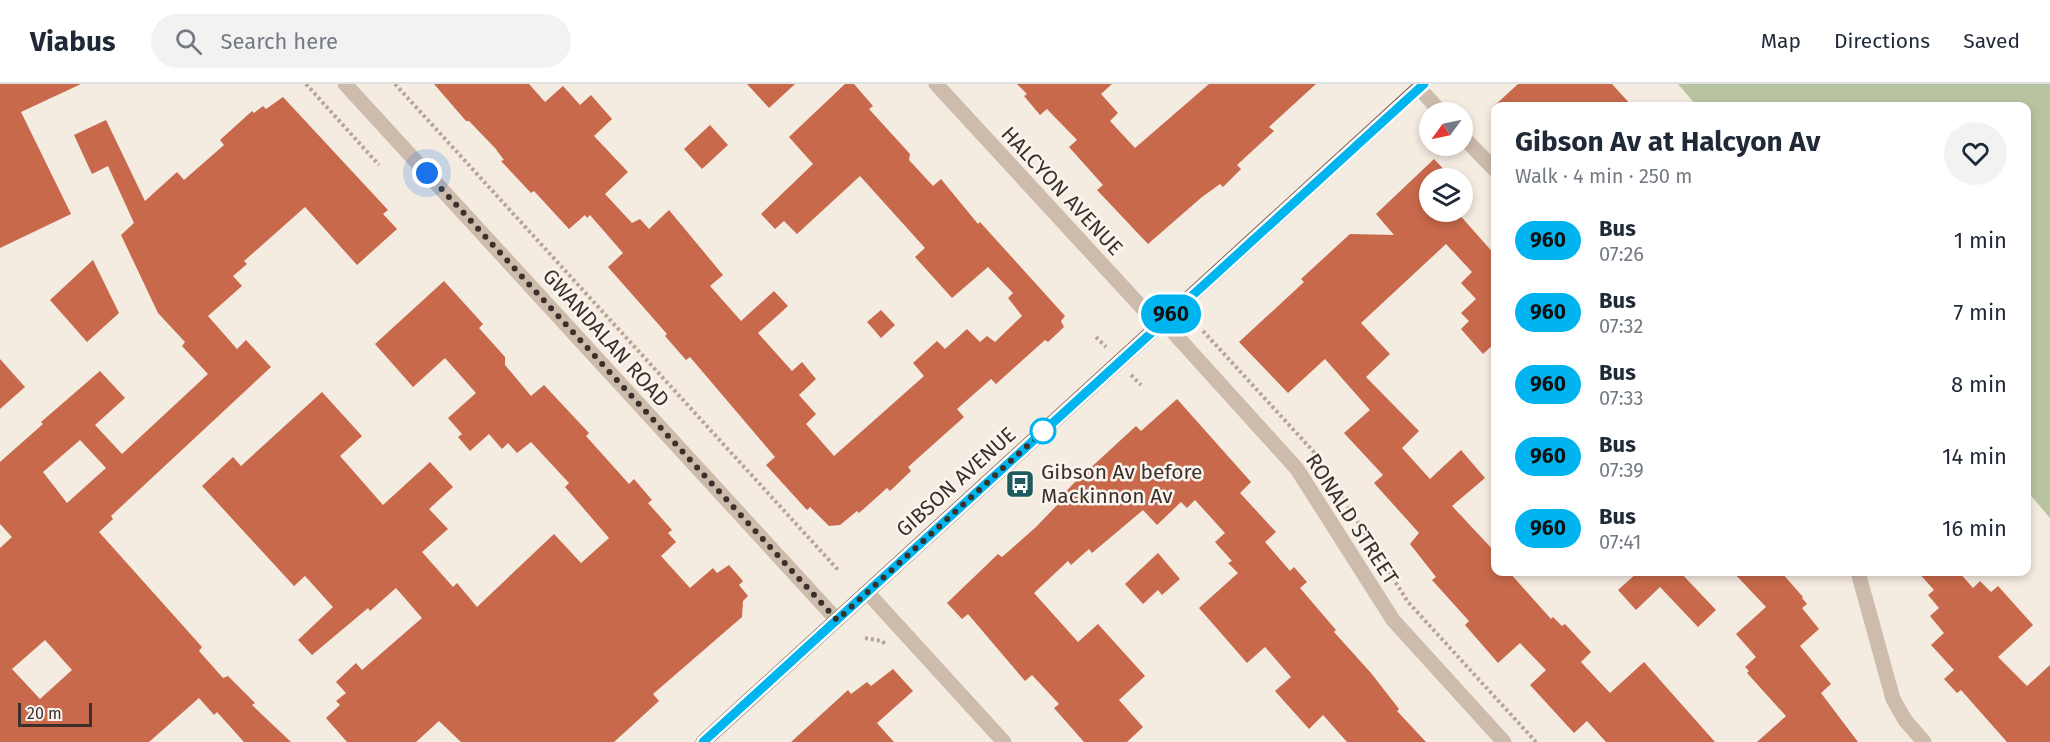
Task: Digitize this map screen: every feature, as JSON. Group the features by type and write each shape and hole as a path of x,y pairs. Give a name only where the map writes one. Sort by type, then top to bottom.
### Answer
{"main road":[{"name":"GIBSON AVENUE","path":"703,742 1422,85"}],"street":[{"name":"GWANDALAN ROAD","path":"345,84 837,620"},
{"name":"HALCYON AVENUE","path":"936,84 1160,323"},
{"path":"1422,85 1434,102"},
{"path":"1473,147 1491,166"},
{"name":"RONALD STREET","path":"1160,323 1297,469 1393,620 1504,742"},
{"path":"1859,576 1893,699 1905,720 1924,742"},
{"path":"867,592 1004,742"}],"path":[{"path":"306,84 380,165"},
{"path":"395,84 840,571"},
{"path":"1203,331 1313,451 1408,602 1536,742"},
{"path":"865,638 882,641 891,651"}],"green space":[{"path":"1678,84 2050,84 2050,518 2031,496 2031,102 1694,102"}],"building":[{"path":"0,84 81,84 21,112 71,214 0,248"},
{"path":"434,84 529,84 545,102 563,86 580,105 591,95 612,119 594,136 628,172 605,194 632,223 640,219 649,229 669,210 723,275 710,286 741,321 774,291 788,306 758,333 792,371 802,362 816,379 799,395 816,414 806,424 834,456 924,376 913,363 937,341 945,349 967,329 980,342 987,336 995,342 1022,316 1008,298 1013,293 988,267 952,298 915,257 925,248 860,176 797,234 784,221 775,229 761,214 813,164 789,137 845,84 854,84 873,106 869,109 910,154 909,160 933,186 941,179 978,224 980,222 1065,316 1061,321 1064,327 1048,342 1045,340 996,384 991,379 957,409 964,417 908,467 911,471 890,491 887,488 859,513 857,511 840,525 829,526 810,507 807,510 766,465 775,457 690,357 686,360 665,336 667,334 608,267 623,253 590,215 587,218 585,215 569,229 534,191 531,193 501,161 504,160 495,148 469,121 466,121"},
{"path":"747,84 795,84 769,108"},
{"path":"1017,84 1112,84 1101,94 1118,113 1110,121 1135,148 1209,84 1316,84 1269,127 1274,131 1237,165 1241,169 1223,187 1220,184 1202,197 1148,244 1097,190 1103,185 1069,147 1077,140 1047,109 1040,115 1024,96 1027,94"},
{"path":"1518,84 1612,84 1628,102 1498,102"},
{"path":"283,97 388,210 383,214 397,229 357,265 305,207 244,261 247,264 233,276 242,286 208,316 237,349 246,340 271,367 111,516 113,519 99,532 202,647 199,651 223,678 228,676 255,703 252,705 291,742 244,742 217,712 214,715 199,698 149,742 0,742 0,548 12,537 0,524 0,462 43,424 41,422 100,371 125,398 95,425 122,454 208,374 182,346 185,342 158,313 121,235 134,223 108,166 92,174 74,135 106,120 145,201 177,172 184,180 224,145 220,140 252,111 254,113 263,106 266,109","holes":["80,440 106,468 67,503 43,472","45,640 72,670 40,699 12,669"]},
{"path":"710,125 728,145 702,169 684,149"},
{"path":"1434,159 1443,168 1425,168"},
{"path":"1419,173 1419,222 1466,222 1491,250 1491,347 1483,354 1461,329 1469,321 1461,313 1476,299 1461,283 1472,272 1446,244 1361,323 1390,354 1366,377 1419,431 1402,448 1430,479 1461,450 1485,478 1452,506 1491,548 1491,576 1513,576 1551,619 1553,617 1562,626 1565,624 1591,652 1581,662 1610,693 1644,662 1715,742 1606,742 1587,721 1574,733 1530,685 1546,670 1520,643 1498,663 1465,625 1469,621 1432,580 1436,577 1410,544 1419,533 1374,483 1383,475 1344,433 1370,410 1325,359 1288,393 1239,342 1304,282 1301,279 1350,234 1394,235 1376,214"},
{"path":"93,260 119,313 87,342 50,300"},
{"path":"444,281 483,324 479,328 505,357 505,365 531,396 544,385 589,433 586,436 629,484 634,479 652,500 648,503 672,530 668,533 676,542 661,556 690,588 713,568 717,573 729,565 743,581 739,585 748,596 743,601 742,617 653,694 659,701 614,742 461,742 439,721 416,742 347,742 326,718 340,705 336,701 346,693 336,682 356,663 362,670 422,618 396,588 370,611 368,608 312,655 298,640 333,607 305,576 294,586 202,486 233,457 241,466 322,392 362,436 340,456 383,505 430,462 453,487 429,509 448,529 422,552 453,587 457,583 477,607 554,534 581,563 609,538 565,487 569,483 531,442 517,453 508,443 502,449 489,434 470,451 458,437 462,434 448,418 476,393 445,358 413,387 375,344"},
{"path":"881,310 895,325 881,338 867,322"},
{"path":"0,359 25,387 0,409"},
{"path":"1177,399 1251,482 1240,493 1276,532 1265,542 1290,571 1294,567 1307,582 1300,588 1336,630 1334,632 1371,673 1399,709 1397,711 1426,742 1347,742 1323,715 1309,729 1275,691 1291,677 1265,647 1247,663 1199,608 1238,573 1228,563 1232,561 1215,542 1225,533 1195,500 1187,508 1181,502 1157,525 1143,510 1092,553 1089,549 1071,565 1068,561 1034,593 1078,642 1098,624 1145,676 1119,700 1143,727 1127,742 1084,742 1054,708 1059,704 1032,675 1025,681 968,614 962,619 947,603 998,554 1002,557 1036,527 1063,499 1061,497 1073,484 1136,426 1141,431"},
{"path":"1158,553 1180,579 1162,595 1158,590 1143,604 1125,584"},
{"path":"1634,576 1684,576 1716,610 1698,627 1660,587 1636,610 1618,590"},
{"path":"1737,576 1785,576 1803,597 1807,604 1802,608 1819,629 1800,646 1831,684 1821,693 1858,742 1757,742 1786,716 1747,673 1749,671 1745,667 1756,657 1736,634 1766,607"},
{"path":"1922,576 1962,576 1973,588 1980,581 1991,592 1998,586 2033,625 1998,657 2027,686 2050,665 2050,742 2007,742 1961,690 1957,693 1944,679 1954,670 1931,645 1944,633 1930,616 1939,608 1928,595 1934,590"},
{"path":"893,669 913,691 877,723 894,742 791,742 848,690 851,694 867,682 871,686"}],"bus line":[{"name":"960","path":"703,742 1424,84"}],"place":[{"name":"Gibson Av before Mackinnon Av","path":"1020,484"}],"route":[{"path":"427,173 837,620 1049,426 1043,431"}]}
